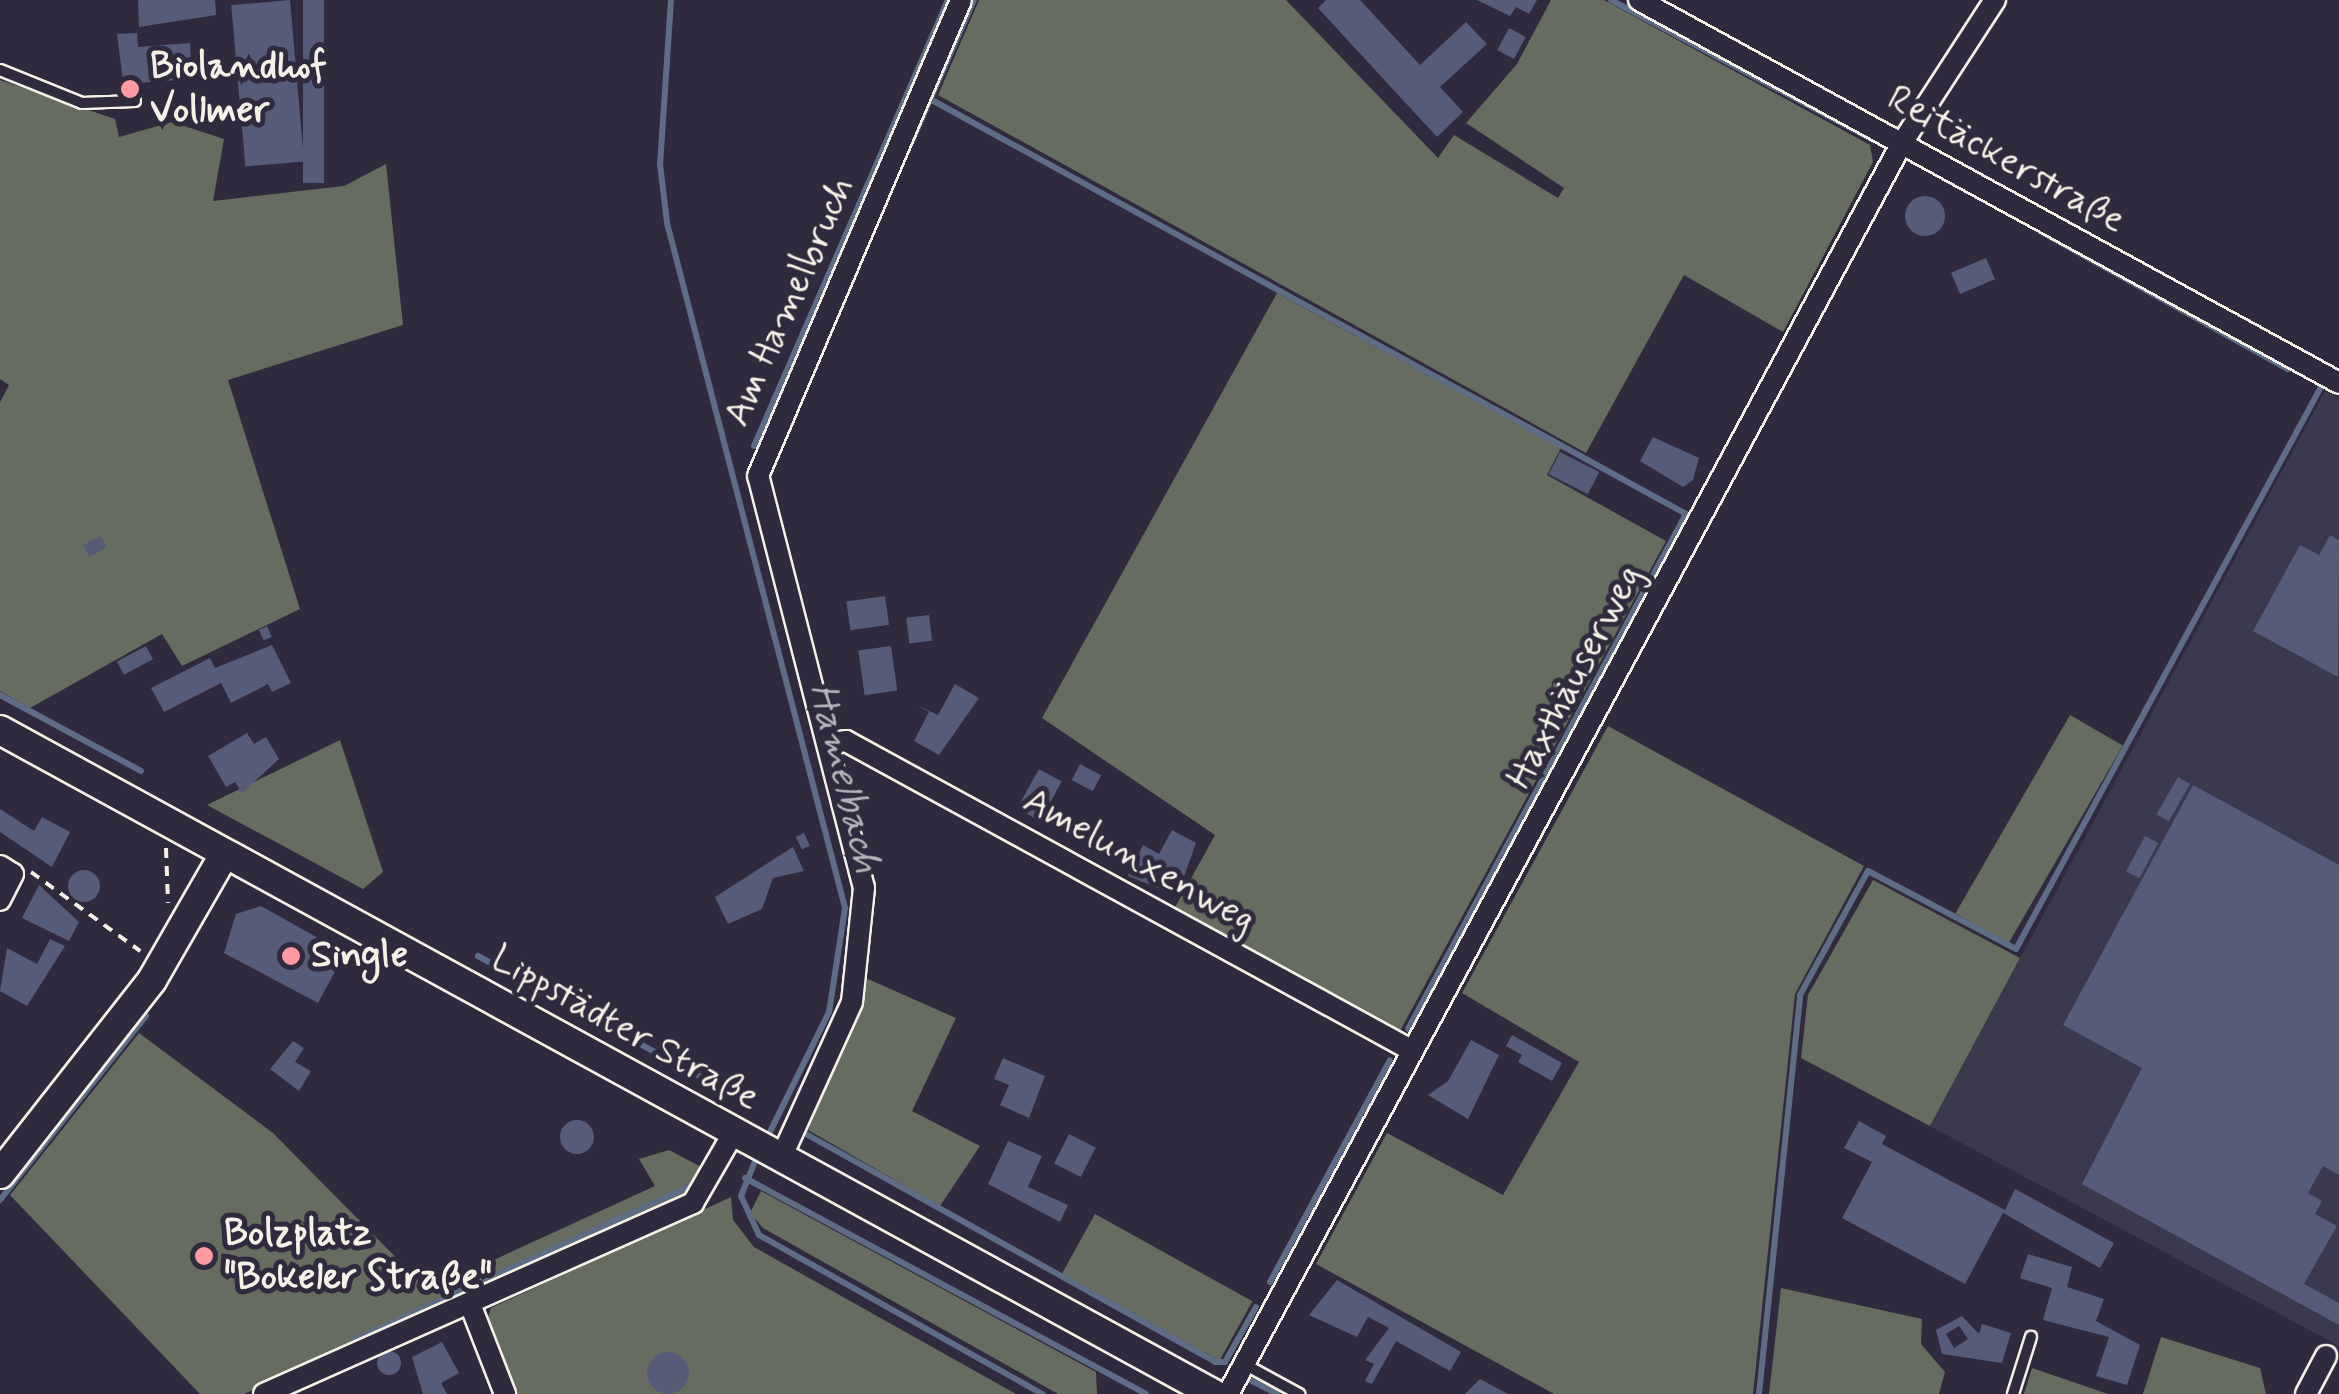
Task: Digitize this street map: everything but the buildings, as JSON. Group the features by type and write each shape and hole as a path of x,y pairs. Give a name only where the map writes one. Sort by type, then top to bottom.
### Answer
{"street":[{"name":"Am Hamelbruch","path":"779,1157 842,1033 863,952 864,888 758,476 961,0"},
{"name":"Reitäckerstraße","path":"1638,0 2339,383"},
{"name":"Haxthäuserweg","path":"1228,1394 1902,143 1995,0"},
{"name":"Lippstädter Straße","path":"0,730 1214,1394"},
{"name":"Amelunxenweg","path":"828,743 846,741 1413,1051"},
{"path":"0,1174 152,980 225,854"},
{"path":"0,900 6,870"},
{"path":"264,1394 693,1202 741,1136"},
{"path":"470,1304 505,1394"},
{"path":"2306,1394 2326,1356"}],"lane":[{"path":"0,70 82,104 135,101"},
{"path":"2013,1394 2031,1338"},
{"path":"1243,1364 1299,1394"}],"path":[{"path":"6,870 46,878 147,957"}],"shaded area":[{"path":"2325,391 2339,398 2339,1346 1930,1126"}],"green space":[{"path":"979,0 1286,0 1438,158 1454,135 1558,198 1564,188 1466,123 1517,64 1551,0 1604,0 1870,145 1873,162 1783,332 1684,275 1586,453 938,95"},
{"path":"0,80 115,119 119,137 172,122 224,139 213,201 344,186 386,164 403,325 228,380 300,609 182,666 162,634 30,708 0,691 0,402 9,385 0,379"},
{"path":"1277,293 1561,448 1547,475 1666,541 1400,1031 1173,911 1215,835 1042,718"},
{"path":"2070,715 2123,746 2008,944 1956,913"},
{"path":"1608,726 1864,866 1795,994 1753,1394 1554,1394 1316,1264 1387,1133 1503,1195 1579,1062 1462,993"},
{"path":"340,740 383,872 363,889 207,805"},
{"path":"1873,880 2020,958 1930,1126 1801,1058 1808,995"},
{"path":"868,979 956,1018 912,1111 980,1146 940,1206 808,1130"},
{"name":"Bolzplatz \"Bokeler Straße\"","path":"139,1033 273,1133 428,1290 655,1186 639,1159 669,1150 707,1170 687,1199 244,1394 200,1394 10,1195"},
{"path":"761,1191 1096,1372 1097,1394 1058,1394 763,1228 750,1213"},
{"path":"731,1197 733,1220 754,1247 1016,1394 515,1394 487,1320 491,1308"},
{"path":"1095,1214 1252,1301 1219,1361 1062,1273"},
{"path":"1781,1288 1922,1319 1921,1344 1945,1372 1939,1394 1769,1394"},
{"path":"2161,1337 2260,1368 2266,1394 2143,1394"},
{"path":"2032,1368 2108,1394 2024,1394"}],"waterway":[{"name":"Hamelbach","path":"671,0 660,164 667,223 845,908 829,1012 767,1138"},
{"path":"754,446 948,0"},
{"path":"912,141 974,0"},
{"path":"1611,0 1873,140"},
{"path":"930,99 1686,514 1408,1029"},
{"path":"2045,234 2288,369"},
{"path":"1759,1394 1800,995 1868,871 2016,949 2321,387"},
{"path":"0,695 141,771"},
{"path":"478,956 751,1104"},
{"path":"0,1200 146,1016"},
{"path":"1270,1282 1390,1060"},
{"path":"806,1134 1215,1362 1225,1362 1256,1307"},
{"name":"Hamelbach","path":"758,1154 741,1196 759,1235 1042,1394"},
{"path":"745,1178 1146,1394"},
{"path":"354,1340 691,1186"},
{"path":"1252,1381 1277,1394"}],"place":[{"name":"Biolandhof Vollmer","path":"130,89"},
{"name":"Single","path":"291,956"},
{"name":"Bolzplatz \"Bokeler Straße\"","path":"204,1256"}]}
